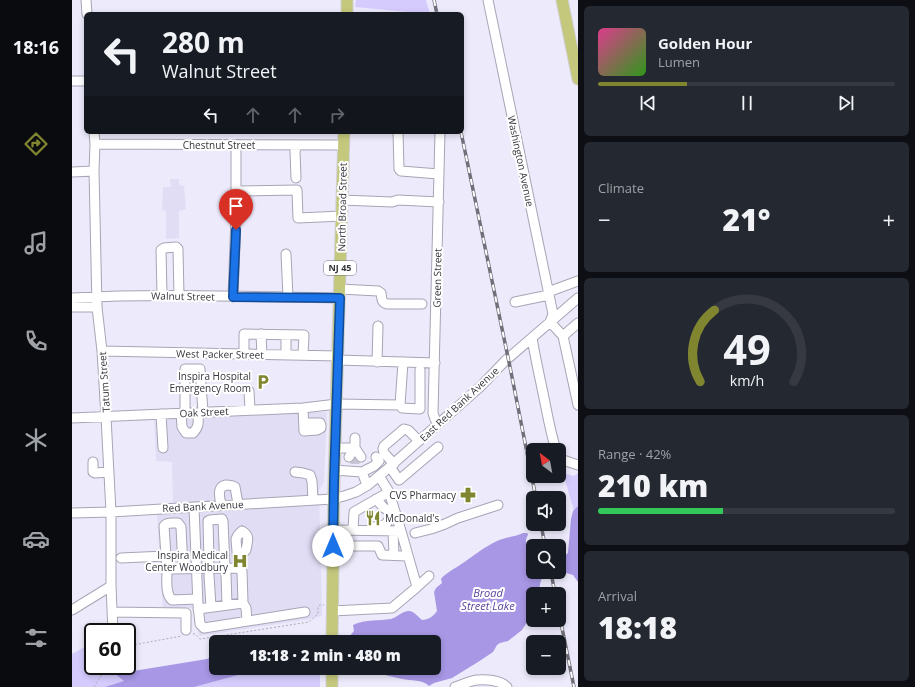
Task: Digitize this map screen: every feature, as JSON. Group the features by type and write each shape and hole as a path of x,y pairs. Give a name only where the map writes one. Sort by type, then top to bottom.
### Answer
{"main road":[{"path":"347,12 348,0"},
{"path":"562,0 578,79"},
{"name":"North Broad Street","path":"332,635 333,499 344,134"},
{"path":"332,675 332,687"}],"street":[{"path":"86,0 87,12"},
{"name":"Washington Avenue","path":"488,0 549,293 553,314 550,322"},
{"path":"72,81 84,81"},
{"name":"Tatum Street","path":"94,134 97,307 102,351 109,472 113,623"},
{"path":"398,134 399,168 401,171 439,174"},
{"name":"Green Street","path":"438,423 435,419 433,410 440,134"},
{"name":"Chestnut Street","path":"95,144 344,145"},
{"path":"233,297 236,217 236,145"},
{"path":"296,178 295,151 297,145"},
{"path":"72,172 94,171"},
{"path":"236,191 297,190 298,218 342,216"},
{"path":"342,200 439,202"},
{"path":"162,295 162,250 164,248 176,247 178,250 179,296"},
{"path":"286,254 288,297"},
{"path":"515,302 549,293 578,281"},
{"name":"Walnut Street","path":"72,298 162,295 288,297 378,291 381,294 383,303 422,304"},
{"name":"East Red Bank Avenue","path":"333,499 347,496 367,485 379,476 480,386 505,361 578,298"},
{"path":"72,307 97,307"},
{"path":"550,322 563,336 578,405"},
{"path":"563,336 578,324"},
{"path":"376,362 378,326"},
{"path":"244,354 244,334 304,335 303,356"},
{"path":"261,334 262,355"},
{"path":"286,335 286,355"},
{"path":"532,338 554,443"},
{"name":"West Packer Street","path":"102,351 286,355 376,362 435,364"},
{"path":"400,405 403,362"},
{"path":"184,369 200,369 200,413 198,426 194,433 186,433 182,427 183,413 184,369"},
{"path":"420,370 420,409"},
{"path":"248,392 248,410"},
{"path":"420,392 434,394"},
{"name":"Oak Street","path":"72,418 304,408 336,404 400,405 402,408 433,410"},
{"path":"304,408 304,423"},
{"path":"161,414 163,448"},
{"path":"419,441 408,430 404,429 384,446 384,453 399,480 438,447"},
{"path":"356,438 356,462 367,485"},
{"path":"335,448 356,462 374,466 379,461 376,457"},
{"path":"566,461 578,465"},
{"path":"93,462 95,473 109,472"},
{"path":"334,470 356,462"},
{"path":"295,472 303,472 310,475 312,481 313,500"},
{"path":"379,476 389,492 397,531 408,556 417,587"},
{"path":"221,505 220,488 231,485 235,486 238,504"},
{"path":"357,530 354,512 389,492"},
{"name":"Red Bank Avenue","path":"72,512 110,512 333,499"},
{"path":"357,530 365,527 381,526 386,524 390,518 390,513 388,510 384,508 376,499"},
{"path":"415,533 498,505"},
{"path":"194,507 198,609 200,624 204,628 305,612"},
{"path":"209,561 208,522 210,520 222,519 224,521 227,605"},
{"path":"183,568 181,527 178,523 168,524 164,526 168,597 172,600 198,599"},
{"path":"333,530 397,531"},
{"path":"394,555 397,531"},
{"path":"208,541 224,540"},
{"path":"333,546 378,546 382,555 408,556"},
{"path":"121,558 165,556"},
{"path":"235,568 238,564 238,557"},
{"path":"167,571 170,569 183,568 226,571 235,568 240,569 242,572 247,621"},
{"path":"209,575 211,607"},
{"path":"332,611 392,608 429,576"},
{"path":"72,610 111,586"},
{"path":"198,609 244,603"},
{"path":"112,612 186,613 186,630"},
{"path":"455,687 476,680 488,680 503,683 507,687"}],"path":[{"path":"94,687 101,675"}],"shaded area":[{"path":"356,0 426,0 429,12 409,12 355,7"},
{"path":"170,179 179,179 179,185 184,186 186,209 179,211 179,238 166,239 166,211 162,210 163,187 171,187"},
{"name":"Inspira Medical Center Woodbury","path":"327,412 324,482 319,490 322,616 199,636 194,608 163,609 157,514 173,513 172,462 156,461 154,418"},
{"path":"578,473 578,506 574,511 566,483 566,474 574,476"},
{"path":"84,647 84,675 116,675 132,687 72,687 72,654"},
{"path":"238,675 320,675 320,687 194,687"}],"water":[{"path":"578,506 578,582 573,575 566,573 566,555 568,553 573,511"},
{"name":"Broad Street Lake","path":"523,533 528,534 526,539 526,579 542,579 540,587 526,587 526,624 522,630 508,641 497,645 493,652 452,678 429,686 420,681 405,680 384,675 441,675 441,635 351,635 354,631 353,625 368,621 391,619 404,612 411,611 422,620 431,617 437,611 434,592 442,583 441,579 443,577 492,543"},
{"path":"209,658 209,675 238,675 194,687 105,687 124,681 116,675 136,675 136,671"}],"tunnel":[{"path":"355,457 355,464"}],"railway":[{"path":"434,0 437,12"},
{"path":"461,134 535,491"},
{"path":"542,531 544,539"},
{"path":"552,579 554,587"},
{"path":"562,627 574,687"}],"place":[{"name":"Inspira Hospital Emergency Room","path":"263,382"},
{"name":"CVS Pharmacy","path":"468,495"},
{"name":"McDonald's","path":"373,518"},
{"name":"Inspira Medical Center Woodbury","path":"240,561"}],"route":[{"path":"236,230 233,297 340,298 333,546"}]}
